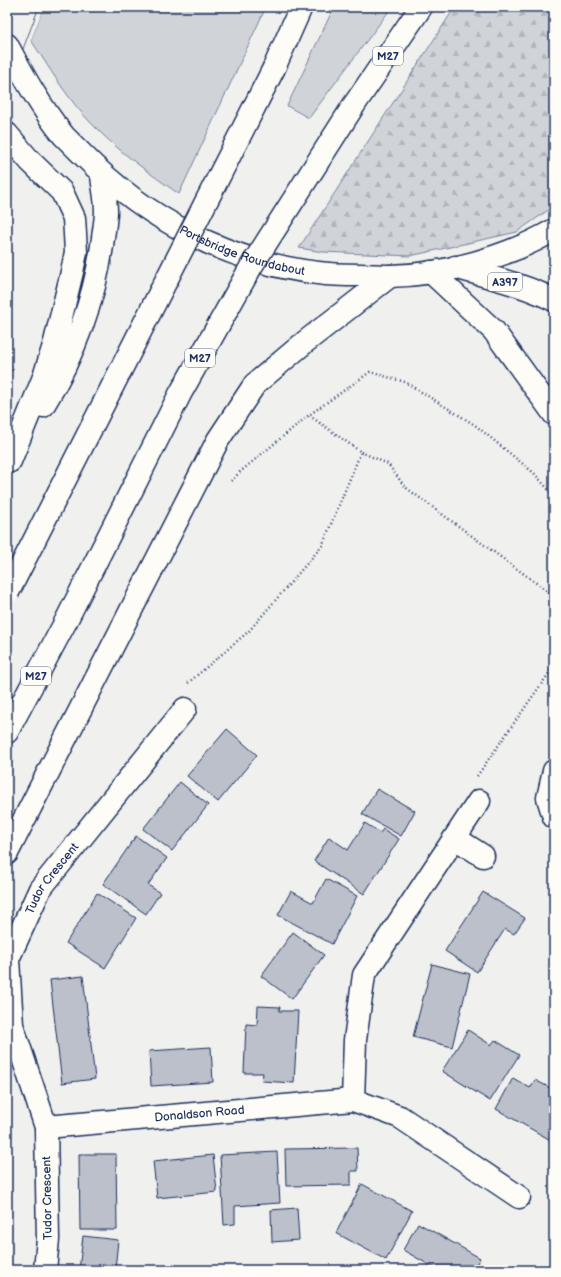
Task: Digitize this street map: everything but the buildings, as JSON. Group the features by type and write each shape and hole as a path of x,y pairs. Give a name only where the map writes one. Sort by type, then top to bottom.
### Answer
{"main road":[{"path":"8,593 274,68 301,7"},
{"name":"M27","path":"7,732 66,621 180,394 252,265 354,105 422,7"},
{"name":"Portsbridge Roundabout","path":"7,45 29,87 64,136 102,175 139,204 170,224 228,251 271,265 319,274 390,276 431,272 496,256 544,236 554,230"},
{"path":"7,59 29,87"},
{"path":"9,464 44,377 55,342 76,252 74,218 62,192 10,138"},
{"path":"9,464 59,381 86,314 100,259 106,212 102,175"},
{"name":"A397","path":"455,267 546,295 554,300"},
{"path":"431,272 494,331 554,414"},
{"path":"7,853 218,440 255,384 305,342 390,276"},
{"name":"Tudor Crescent","path":"45,1270 48,1238 46,1127 12,1025 8,959 40,889 185,709"},
{"path":"554,771 548,798 554,817"},
{"path":"353,1100 355,1040 364,975 479,801"},
{"path":"455,838 483,856"},
{"name":"Donaldson Road","path":"46,1127 353,1100 400,1117 519,1197"}],"path":[{"path":"7,351 8,364 14,372"},
{"path":"230,482 240,472 309,416 370,372 405,382 475,425 534,473 554,496"},
{"path":"309,416 361,452 388,464 405,487 554,596"},
{"path":"185,709 173,696 249,631 322,546 361,452"},
{"path":"479,801 466,792 554,666"}],"green space":[{"path":"62,7 266,7 179,194 123,153 93,125 67,95 31,40 43,9"},
{"path":"334,7 392,7 309,118 287,106"},
{"path":"455,7 554,7 554,206 517,232 410,256 323,252 299,248"}],"pier":[{"path":"7,7 41,7 43,9 7,102"}]}
